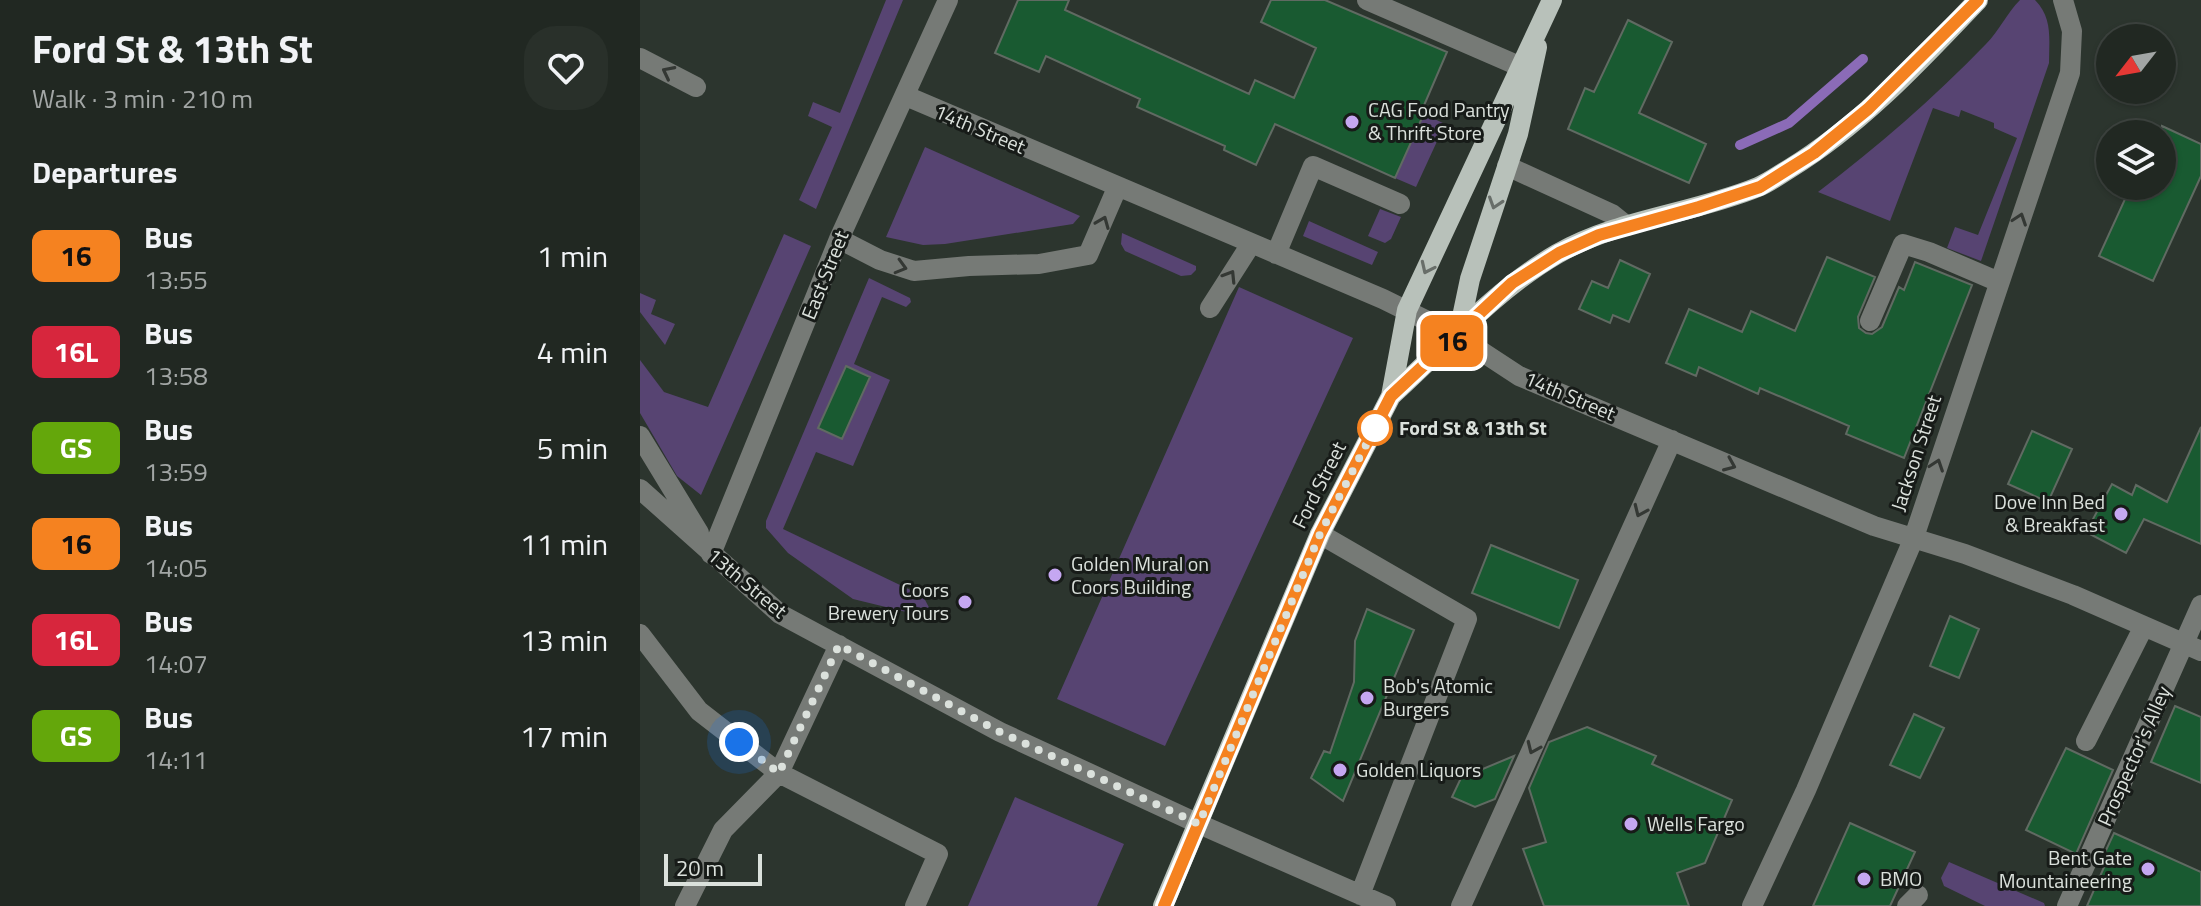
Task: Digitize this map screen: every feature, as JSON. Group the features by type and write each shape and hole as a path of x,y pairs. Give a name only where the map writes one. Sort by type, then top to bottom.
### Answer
{"main road":[{"name":"Ford Street","path":"1163,906 1320,534 1391,396 1407,310 1552,0"},
{"path":"1391,396 1512,283 1559,253 1599,235 1760,187 1814,153 1868,109 1978,0"},
{"path":"1458,336 1470,279 1518,134 1543,20"}],"street":[{"name":"East Street","path":"711,554 839,239 948,0"},
{"path":"1367,0 1519,66"},
{"name":"Jackson Street","path":"1752,906 1806,790 1913,540 2070,73 2072,31 2063,0"},
{"path":"640,58 696,87"},
{"name":"14th Street","path":"906,96 1407,310 1458,336 1519,376 1874,526 1965,554 2073,595 2192,648"},
{"path":"1276,254 1313,166 1400,204"},
{"path":"1507,166 1612,214 1627,226"},
{"path":"839,239 875,258 914,271 1039,264 1088,255 1117,188"},
{"path":"1210,308 1251,244"},
{"path":"1870,321 1903,244 1999,282"},
{"path":"640,436 711,554"},
{"path":"1461,906 1672,440"},
{"name":"13th Street","path":"640,489 780,614 1000,732 1386,906"},
{"path":"1320,534 1467,619 1360,895"},
{"name":"Prospector's Alley","path":"2067,906 2192,648 2201,605"},
{"path":"2086,741 2144,626"},
{"path":"640,634 699,711 779,773 938,854 915,906"},
{"path":"685,906 723,830 779,773 839,645"}],"shaded area":[{"path":"886,0 903,0 816,209 799,200 832,127 808,116 813,102 840,113"},
{"path":"2020,0 2035,0 2045,14 2049,30 2049,63 1981,261 1947,248 1955,227 1978,235 2017,138 1994,128 1994,123 1961,110 1959,117 1933,108 1890,221 1818,192 1946,84 1991,39"},
{"path":"1424,114 1445,124 1416,187 1395,178"},
{"path":"925,147 1080,216 1073,224 945,244 923,245 886,237"},
{"path":"1380,209 1401,217 1391,239 1385,243 1368,236"},
{"path":"1309,221 1378,252 1372,265 1303,236"},
{"path":"1122,233 1196,266 1196,270 1191,275 1181,276 1125,251 1121,244"},
{"path":"784,234 811,246 701,495 677,476 640,413 640,360 664,392 708,407"},
{"path":"869,278 910,298 911,302 906,307 882,297 854,364 890,380 853,466 816,452 783,529 923,596 935,619 853,599 788,553 766,528 766,521"},
{"path":"1239,287 1353,338 1165,746 1057,699"},
{"path":"640,293 656,300 651,314 675,324 665,345 640,312"},
{"path":"1015,797 1124,844 1097,906 968,906"},
{"path":"1949,862 2045,906 1985,906 1944,886 1941,878"}],"building":[{"path":"1018,0 1069,0 1065,10 1249,94 1255,80 1294,98 1316,48 1261,22 1271,0 1325,0 1447,52 1395,178 1275,124 1256,165 1224,150 1225,146 1137,107 1140,99 1046,56 1039,72 995,53"},
{"path":"1628,20 1672,42 1639,113 1706,144 1689,183 1568,129 1585,88 1594,92"},
{"path":"2176,132 2201,144 2201,176 2153,281 2099,256 2125,200 2176,200"},
{"path":"1827,257 1875,277 1858,317 1859,328 1866,333 1872,334 1882,327 1899,287 1904,290 1915,262 1972,285 1904,458 1846,434 1849,426 1760,388 1758,394 1699,367 1696,376 1666,363 1689,309 1742,332 1751,311 1795,331"},
{"path":"1620,260 1650,274 1629,322 1613,315 1610,323 1579,309 1592,281 1608,288"},
{"path":"846,366 870,377 842,439 818,428"},
{"path":"2201,427 2201,544 2144,519 2126,553 2086,532 2112,484 2132,495 2136,485 2167,502"},
{"path":"2032,431 2072,449 2048,502 2008,484"},
{"path":"1491,545 1578,580 1559,628 1472,593"},
{"path":"1367,609 1414,630 1343,801 1311,778 1324,751 1330,753 1354,682 1355,641"},
{"path":"1950,616 1979,629 1959,678 1930,666"},
{"path":"2175,706 2201,717 2201,783 2151,762"},
{"path":"1914,714 1944,728 1920,778 1890,765"},
{"name":"Wells Fargo","path":"1587,727 1656,756 1652,764 1732,800 1705,863 1677,873 1689,906 1544,906 1523,849 1546,842 1529,788 1549,742"},
{"path":"2066,748 2113,770 2076,854 2026,830"},
{"path":"1514,756 1495,799 1475,807 1452,797 1461,778"},
{"name":"BMO","path":"1850,823 1915,852 1890,906 1813,906"},
{"name":"Bent Gate Mountaineering","path":"2114,833 2201,872 2201,906 2087,906 2105,865 2100,863"}],"waterway":[{"path":"1740,145 1789,123 1863,59"}],"bus line":[{"name":"16","path":"1164,906 1320,534 1391,396 1512,283 1559,253 1599,235 1760,187 1814,153 1868,109 1978,0"}],"place":[{"name":"CAG Food Pantry & Thrift Store","path":"1352,122"},
{"name":"Ford St & 13th St","path":"1375,428"},
{"name":"Dove Inn Bed & Breakfast","path":"2121,514"},
{"name":"Golden Mural on Coors Building","path":"1055,575"},
{"name":"Coors Brewery Tours","path":"965,602"},
{"name":"Bob's Atomic Burgers","path":"1367,698"},
{"name":"Golden Liquors","path":"1340,770"},
{"name":"Wells Fargo","path":"1631,824"},
{"name":"Bent Gate Mountaineering","path":"2148,869"},
{"name":"BMO","path":"1864,879"}],"route":[{"path":"739,742 779,773 839,645 1000,732 1199,824 1320,534 1380,418 1375,428"}]}
